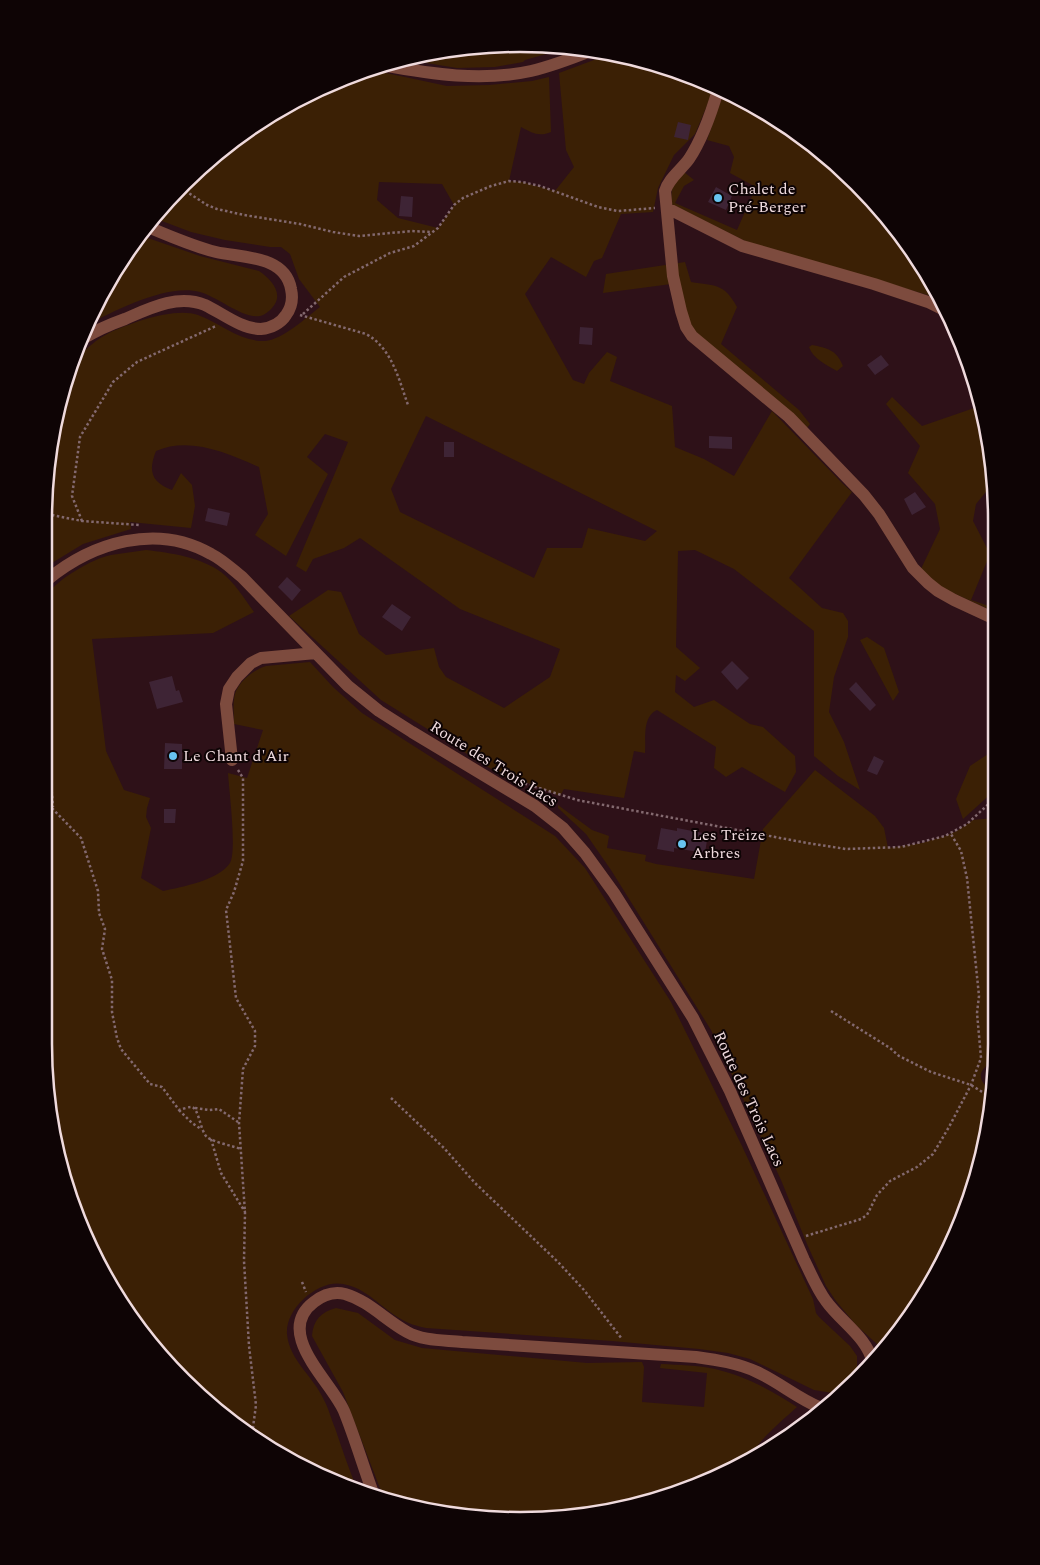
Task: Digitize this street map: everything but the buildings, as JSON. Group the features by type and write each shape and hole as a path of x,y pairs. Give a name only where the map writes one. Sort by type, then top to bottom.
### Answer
{"street":[{"path":"399,68 435,75 464,77 498,75 551,66 578,56"},
{"path":"716,96 694,152 667,184 664,198 667,208 674,276 686,327 692,336 789,417 864,495 879,514 913,568 928,583 954,600 988,616"},
{"path":"667,208 742,246 874,284 935,306"},
{"path":"91,334 149,309 176,301 189,301 203,305 250,327 262,328 274,325 284,318 290,310 292,294 290,282 282,271 269,262 216,252 154,229"},
{"name":"Route des Trois Lacs","path":"52,576 69,564 110,544 132,539 171,539 199,548 224,562 242,577 348,686 379,711 535,806 563,828 585,853 614,893 693,1018 730,1091 795,1239 825,1300 868,1348 870,1354"},
{"path":"232,760 226,704 229,689 236,677 251,663 261,658 316,653"},
{"path":"371,1488 343,1408 306,1353 299,1332 304,1312 311,1304 328,1294 337,1293 357,1298 408,1332 426,1338 696,1357 743,1366 816,1406"}],"path":[{"path":"408,405 386,352 375,339 366,334 301,315 344,277 390,253 414,246 438,228 454,205 463,198 491,186 509,181 540,186 598,207 618,211 667,208"},
{"path":"187,192 218,209 333,232 359,236 412,231 432,233"},
{"path":"82,521 72,496 80,437 113,382 137,362 232,319"},
{"path":"52,515 82,521 146,526"},
{"path":"232,760 243,778 243,861 234,892 226,910 236,998 255,1031 255,1046 243,1069 239,1123 246,1213 244,1261 249,1346 256,1405 253,1429"},
{"path":"502,786 512,782 522,782 577,800 846,849 901,847 951,834 973,820 988,805"},
{"path":"52,795 53,808 81,838 98,891 99,913 105,929 102,949 112,980 112,1012 121,1049 150,1084 162,1087 179,1110 202,1130 208,1138 241,1149"},
{"path":"795,1239 861,1219 867,1215 877,1195 890,1181 917,1167 933,1154 971,1085 981,1058 978,1012 979,996 967,878 960,850 951,834"},
{"path":"831,1011 890,1048 899,1056 931,1072 971,1085 985,1094"},
{"path":"391,1098 444,1148 475,1183 558,1262 590,1298 631,1352"},
{"path":"179,1110 191,1107 209,1110 219,1109 239,1123"},
{"path":"195,1108 202,1130"},
{"path":"211,1139 221,1173 246,1213"}],"shaded area":[{"path":"520,52 547,54 523,62 495,67 457,68 423,62 459,56"},
{"path":"597,59 641,68 670,77 711,94 695,134 674,155 658,188 653,212 621,214 602,258 594,261 586,277 551,257 525,294 573,380 584,384 589,373 607,352 617,357 610,381 672,406 675,447 704,459 734,476 772,411 852,492 789,578 822,608 843,613 848,621 848,637 834,677 829,712 844,742 860,790 838,776 814,756 814,631 734,569 695,550 678,551 676,647 700,668 685,681 676,675 675,692 694,707 714,700 750,724 763,727 795,756 796,772 785,792 742,767 726,777 714,768 716,747 657,710 652,713 647,723 645,753 634,751 624,798 564,789 560,796 528,783 512,782 381,700 289,616 328,590 341,592 359,634 386,655 434,648 439,667 446,677 504,708 550,677 560,649 460,609 360,538 344,548 313,559 306,572 296,566 348,442 325,434 307,457 328,474 286,556 255,535 268,514 259,467 234,456 208,448 182,445 156,451 152,470 153,475 160,483 172,490 181,473 192,485 195,506 191,528 130,522 131,529 83,544 52,563 52,520 56,459 68,399 84,351 100,338 118,329 153,317 177,313 198,315 247,338 265,341 272,340 301,322 320,307 299,279 290,254 281,247 225,240 191,232 161,221 189,189 235,149 286,115 313,101 341,88 384,73 447,86 489,85 532,81 549,77 551,132 536,134 521,127 509,181 522,182 555,191 574,167 566,150 559,73","holes":["379,182 442,184 454,205 438,228 398,218 377,200","426,416 657,531 645,541 588,528 582,548 547,548 534,578 400,512 391,489"]},
{"path":"722,99 780,131 805,149 851,189 891,235 909,260 930,296 747,242 671,204 672,187 684,172 694,180 684,186 675,203 737,230 756,187 730,173 734,157 729,146 707,140"},
{"path":"147,238 200,256 259,271 268,278 277,292 276,303 265,314 260,316 246,314 215,298 200,292 187,290 158,294 98,319 115,286"},
{"path":"685,262 691,282 718,287 728,294 737,307 721,344 799,410 810,424 806,429 698,335 688,320 679,283 603,293 606,274"},
{"path":"812,345 835,353 843,366 837,371 821,361 811,351 809,347"},
{"path":"892,397 922,426 974,408 984,459 986,492 976,504 973,521 988,550 988,559 971,600 988,606 988,609 942,588 920,571 940,529 935,504 908,473 920,446 886,404"},
{"path":"146,550 185,556 204,563 221,572 230,580 254,612 213,633 92,639 106,751 124,790 150,798 146,817 151,828 141,878 163,891 190,885 209,878 225,869 230,863 233,834 228,773 247,778 263,730 234,724 235,693 250,674 261,668 310,662 333,687 362,713 555,836 585,868 671,1002 742,1146 813,1299 816,1313 850,1346 857,1356 857,1369 851,1376 832,1393 814,1390 750,1359 728,1353 612,1341 426,1328 404,1321 352,1286 334,1284 324,1286 305,1297 298,1305 288,1324 287,1334 292,1352 326,1403 355,1482 313,1464 260,1434 235,1416 189,1376 149,1330 131,1305 101,1252 88,1224 68,1166 56,1106 52,1045 52,588 85,565 111,555"},
{"path":"867,637 884,648 899,692 893,701 860,640"},
{"path":"988,754 988,796 963,819 956,799 970,766"},
{"path":"815,770 875,816 884,828 888,848 922,843 957,831 973,820 988,819 988,1045 987,1066 981,1073 985,1085 979,1136 963,1195 939,1252 909,1305 878,1345 856,1325 826,1286 781,1180 711,1030 611,870 586,834 558,808 558,805 592,830 609,836 607,848 646,855 645,861 656,864 754,879 763,829"},
{"path":"336,1308 358,1313 395,1340 422,1348 587,1363 642,1362 644,1367 642,1402 704,1407 707,1373 660,1368 661,1364 688,1365 726,1372 758,1384 797,1407 754,1450 699,1477 641,1497 581,1509 551,1511 489,1511 429,1504 381,1491 343,1392 312,1336 316,1321 326,1312"}],"place":[{"name":"Chalet de Pré-Berger","path":"718,198"},
{"name":"Le Chant d'Air","path":"173,756"},
{"name":"Les Treize Arbres","path":"682,844"}]}
